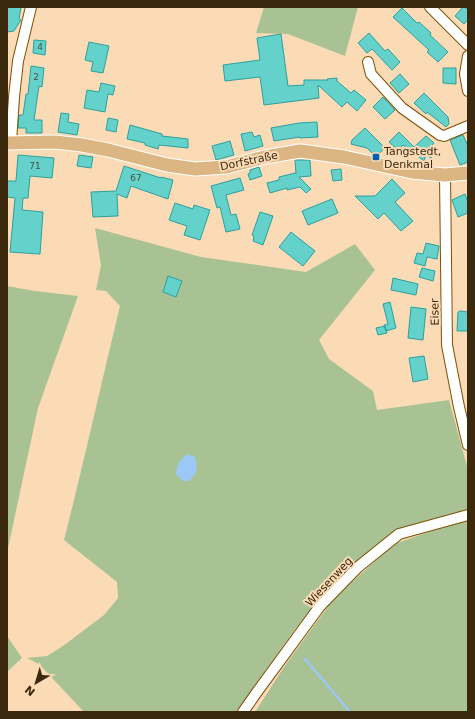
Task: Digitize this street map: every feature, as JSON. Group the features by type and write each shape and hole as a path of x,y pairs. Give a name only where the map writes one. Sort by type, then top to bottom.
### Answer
{"main road":[{"name":"Dorfstraße","path":"9,142 55,142 82,145 167,165 195,169 226,167 265,157 300,151 344,157 412,172 445,175 468,173"}],"street":[{"path":"9,142 18,62 31,7"},
{"path":"430,7 468,44"},
{"path":"468,56 465,74 468,91"},
{"path":"368,62 371,74 402,108 440,135 444,136 468,126"},
{"name":"Eiser","path":"445,175 447,344 468,446"},
{"name":"Wiesenweg","path":"243,712 320,606 358,567 399,534 468,515"}],"green space":[{"path":"264,7 358,7 345,56 288,34 256,33"},
{"path":"95,228 201,257 306,272 355,244 375,270 319,340 329,359 373,391 377,410 449,400 468,470 468,510 400,530 323,598 296,628 236,712 84,712 39,664 27,658 47,656 63,646 104,615 118,598 117,582 64,540 120,306 106,291 96,290 101,265","holes":["168,276 182,281 176,297 163,292"]},
{"path":"7,286 78,296 38,408 7,553"},
{"path":"468,521 468,712 255,712 284,667 334,598 394,544 446,526"},
{"path":"7,636 22,658 7,672"}],"water":[{"path":"187,454 195,457 196,470 194,476 189,481 183,481 176,474 176,471 182,458"}],"building":[{"path":"7,7 21,7 19,19 21,20 14,31 7,32"},
{"path":"463,7 468,9 468,20 464,24 455,16"},
{"path":"402,8 417,23 419,22 431,33 430,35 448,52 438,62 427,52 429,50 393,17"},
{"path":"369,33 385,51 388,49 400,62 392,70 372,49 367,53 358,43"},
{"path":"281,34 288,86 304,85 304,80 328,80 327,79 337,78 337,81 351,93 354,90 366,100 357,111 347,102 342,107 318,85 319,98 264,105 260,77 225,81 223,65 260,60 257,38"},
{"path":"34,40 46,41 45,55 33,53"},
{"path":"89,42 109,46 103,73 91,71 93,62 85,60"},
{"path":"31,66 44,68 42,87 39,86 34,120 42,120 42,133 26,133 26,128 18,128 19,115 23,115 26,94 28,94"},
{"path":"443,68 456,68 456,84 443,83"},
{"path":"400,74 409,84 399,93 390,83"},
{"path":"101,83 115,86 113,95 108,94 105,112 84,108 87,90 99,92"},
{"path":"424,93 448,117 449,124 446,127 427,112 426,114 414,103"},
{"path":"383,97 395,110 385,119 373,107"},
{"path":"61,113 69,114 68,122 79,124 77,135 58,132"},
{"path":"108,118 118,120 116,132 106,130"},
{"path":"317,122 318,137 300,137 274,141 271,128 299,123"},
{"path":"130,125 162,134 162,136 188,139 188,148 159,145 158,149 145,145 145,143 127,139"},
{"path":"365,128 385,148 376,156 367,148 351,144 352,140"},
{"path":"252,132 254,137 260,135 263,146 245,151 241,134"},
{"path":"399,132 414,147 426,136 434,143 429,149 430,148 435,152 431,158 426,155 424,161 403,145 398,150 389,142"},
{"path":"463,135 468,146 468,162 460,165 450,140"},
{"path":"230,141 234,155 216,160 212,146"},
{"path":"18,155 54,158 52,178 30,176 28,198 23,198 22,210 43,212 40,254 10,252 15,198 7,197 7,181 16,181"},
{"path":"79,155 93,157 91,168 77,166"},
{"path":"295,160 310,160 311,176 299,177 311,189 306,193 300,187 287,190 287,188 270,193 267,183 279,180 279,177 296,174"},
{"path":"124,166 161,178 173,180 168,199 131,186 127,198 117,194 118,216 93,217 91,192 116,191"},
{"path":"259,167 262,176 250,180 248,174 250,173 250,170"},
{"path":"341,169 342,180 333,181 331,170"},
{"path":"240,178 244,190 226,195 231,215 236,214 240,229 226,232 220,207 217,208 211,186"},
{"path":"392,179 405,193 395,202 413,221 401,231 384,213 378,219 355,196 375,196"},
{"path":"465,194 468,202 468,213 458,217 452,200"},
{"path":"332,199 338,213 308,225 302,211"},
{"path":"175,203 193,209 194,205 210,210 200,240 184,235 187,226 169,220"},
{"path":"260,212 273,216 263,245 253,241 254,236 252,235"},
{"path":"291,232 315,251 303,266 279,247"},
{"path":"426,243 439,246 437,259 427,257 425,266 414,263 417,253 423,254"},
{"path":"422,268 435,271 433,281 419,277"},
{"path":"168,276 182,281 176,297 163,292"},
{"path":"393,278 418,284 416,295 391,290"},
{"path":"390,302 396,328 386,331 384,325 388,324 383,304"},
{"path":"411,307 426,309 423,340 408,338"},
{"path":"458,312 468,312 468,331 457,331"},
{"path":"385,326 387,333 378,335 376,328"},
{"path":"424,356 428,379 413,382 409,358"}],"waterway":[{"path":"305,659 350,712"}],"place":[{"name":"Tangstedt, Denkmal","path":"376,157"}]}
